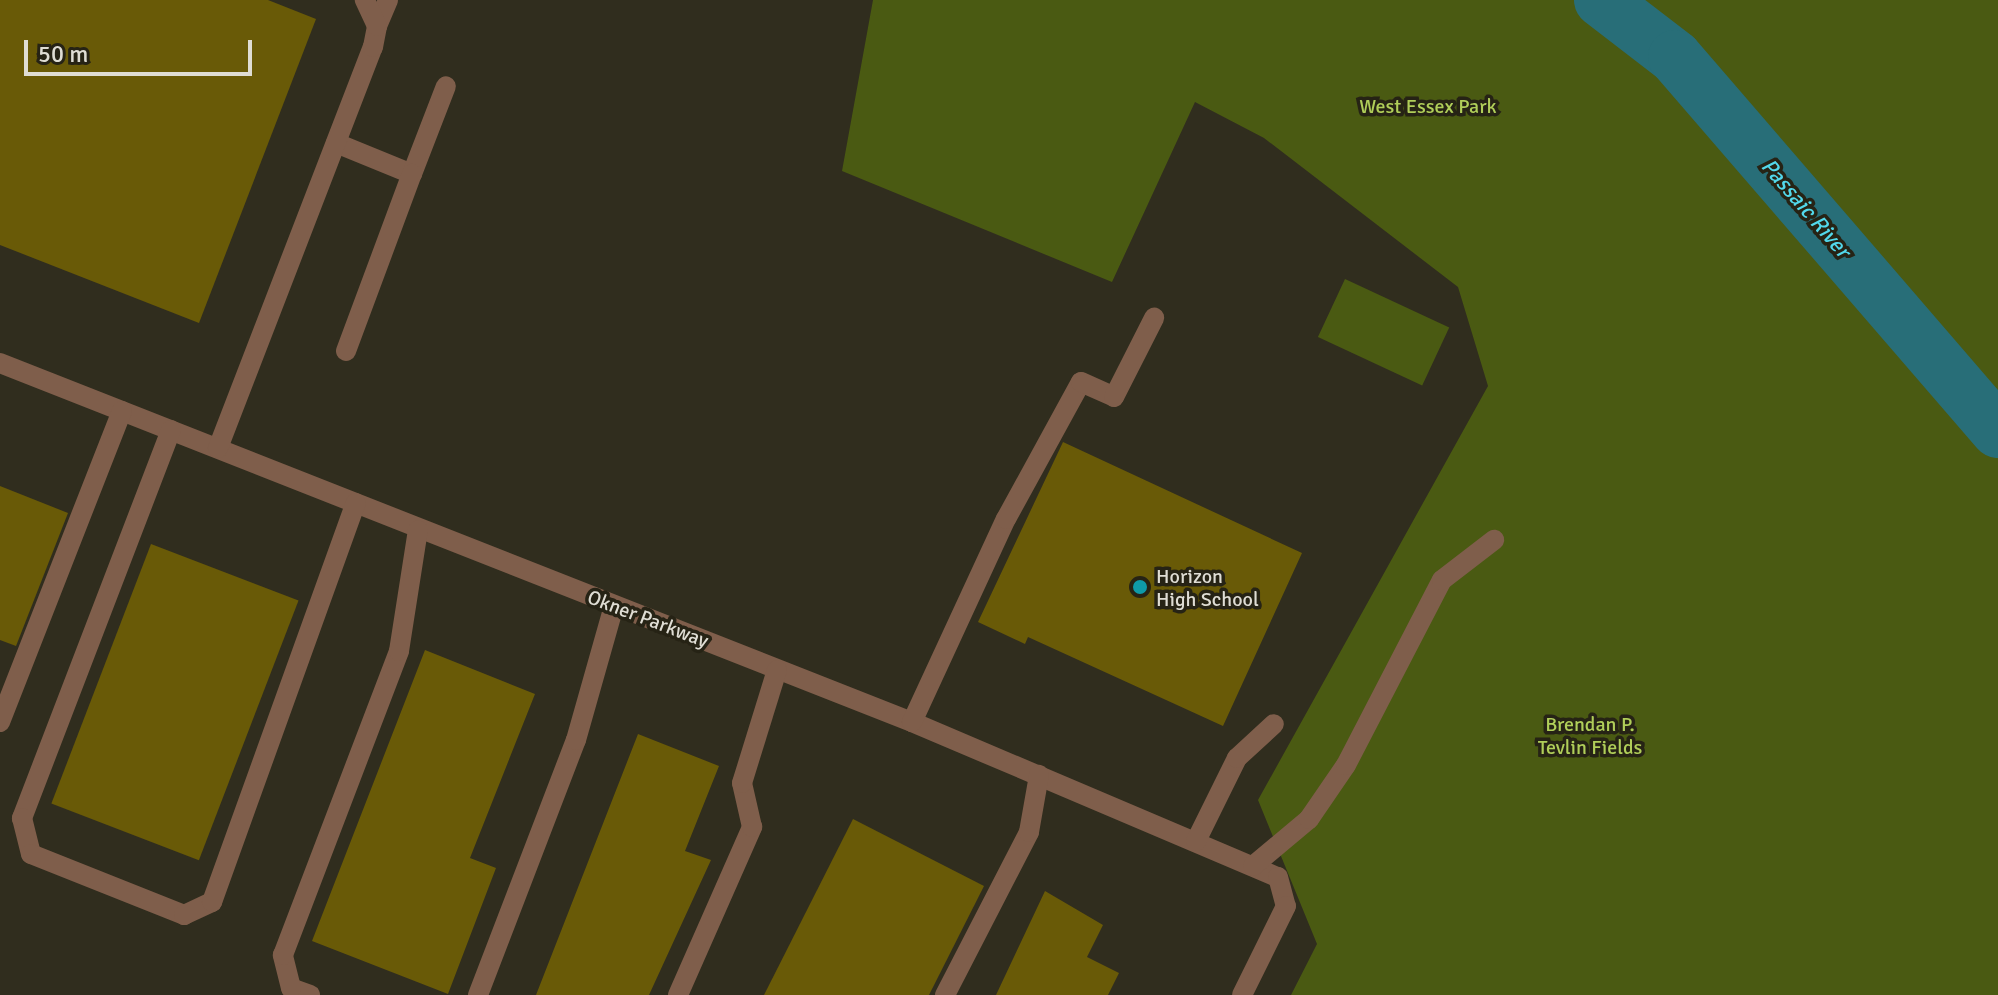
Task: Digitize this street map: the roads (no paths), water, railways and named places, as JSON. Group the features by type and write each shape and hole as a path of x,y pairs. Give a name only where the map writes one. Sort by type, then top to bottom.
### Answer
{"street":[{"path":"365,0 377,26"},
{"path":"218,448 388,0"},
{"path":"346,351 446,86"},
{"path":"336,143 412,174"},
{"path":"912,722 1006,519 1081,382 1114,397 1154,318"},
{"name":"Okner Parkway","path":"0,363 912,722 1253,866 1287,890 1286,906 1242,995"},
{"path":"0,722 122,411"},
{"path":"171,430 22,818 31,854 184,915 212,902 356,503"},
{"path":"310,995 291,988 283,955 399,651 418,530"},
{"path":"1253,866 1309,819 1346,765 1442,580 1494,540"},
{"path":"478,995 576,740 581,705 614,606"},
{"path":"678,995 752,827 742,783 777,670"},
{"path":"1196,841 1237,758 1274,724"},
{"path":"945,995 1029,832 1039,775"}],"waterway":[{"name":"Passaic River","path":"1601,0 1675,57 1998,431"}],"place":[{"name":"Horizon High School","path":"1140,587"}],"park label":[{"name":"West Essex Park","path":"1428,106"},
{"name":"Brendan P. Tevlin Fields","path":"1590,736"}]}
